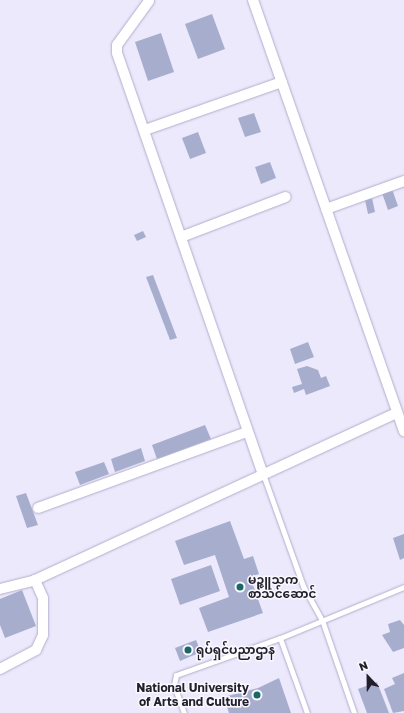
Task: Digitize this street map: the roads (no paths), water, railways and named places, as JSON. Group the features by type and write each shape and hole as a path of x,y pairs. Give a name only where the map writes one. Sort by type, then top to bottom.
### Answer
{"street":[{"path":"253,0 404,431"},
{"path":"149,1 117,45 247,432 263,474"},
{"path":"145,130 282,82"},
{"path":"326,209 404,181"},
{"path":"181,237 286,197"},
{"path":"0,589 36,580 397,413"},
{"path":"38,508 247,432"},
{"path":"0,668 36,650 44,635 43,598 36,580"}],"lane":[{"path":"263,474 303,586 322,620 354,713"},
{"path":"184,713 174,685 176,675 280,638 404,587"},
{"path":"280,638 306,713"}],"place":[{"name":"မဉ္ဇူသက စာသင်ဆောင်","path":"240,587"},
{"name":"ရုပ်ရှင်ပညာဌာန","path":"188,650"},
{"name":"National University of Arts and Culture","path":"257,695"}]}
